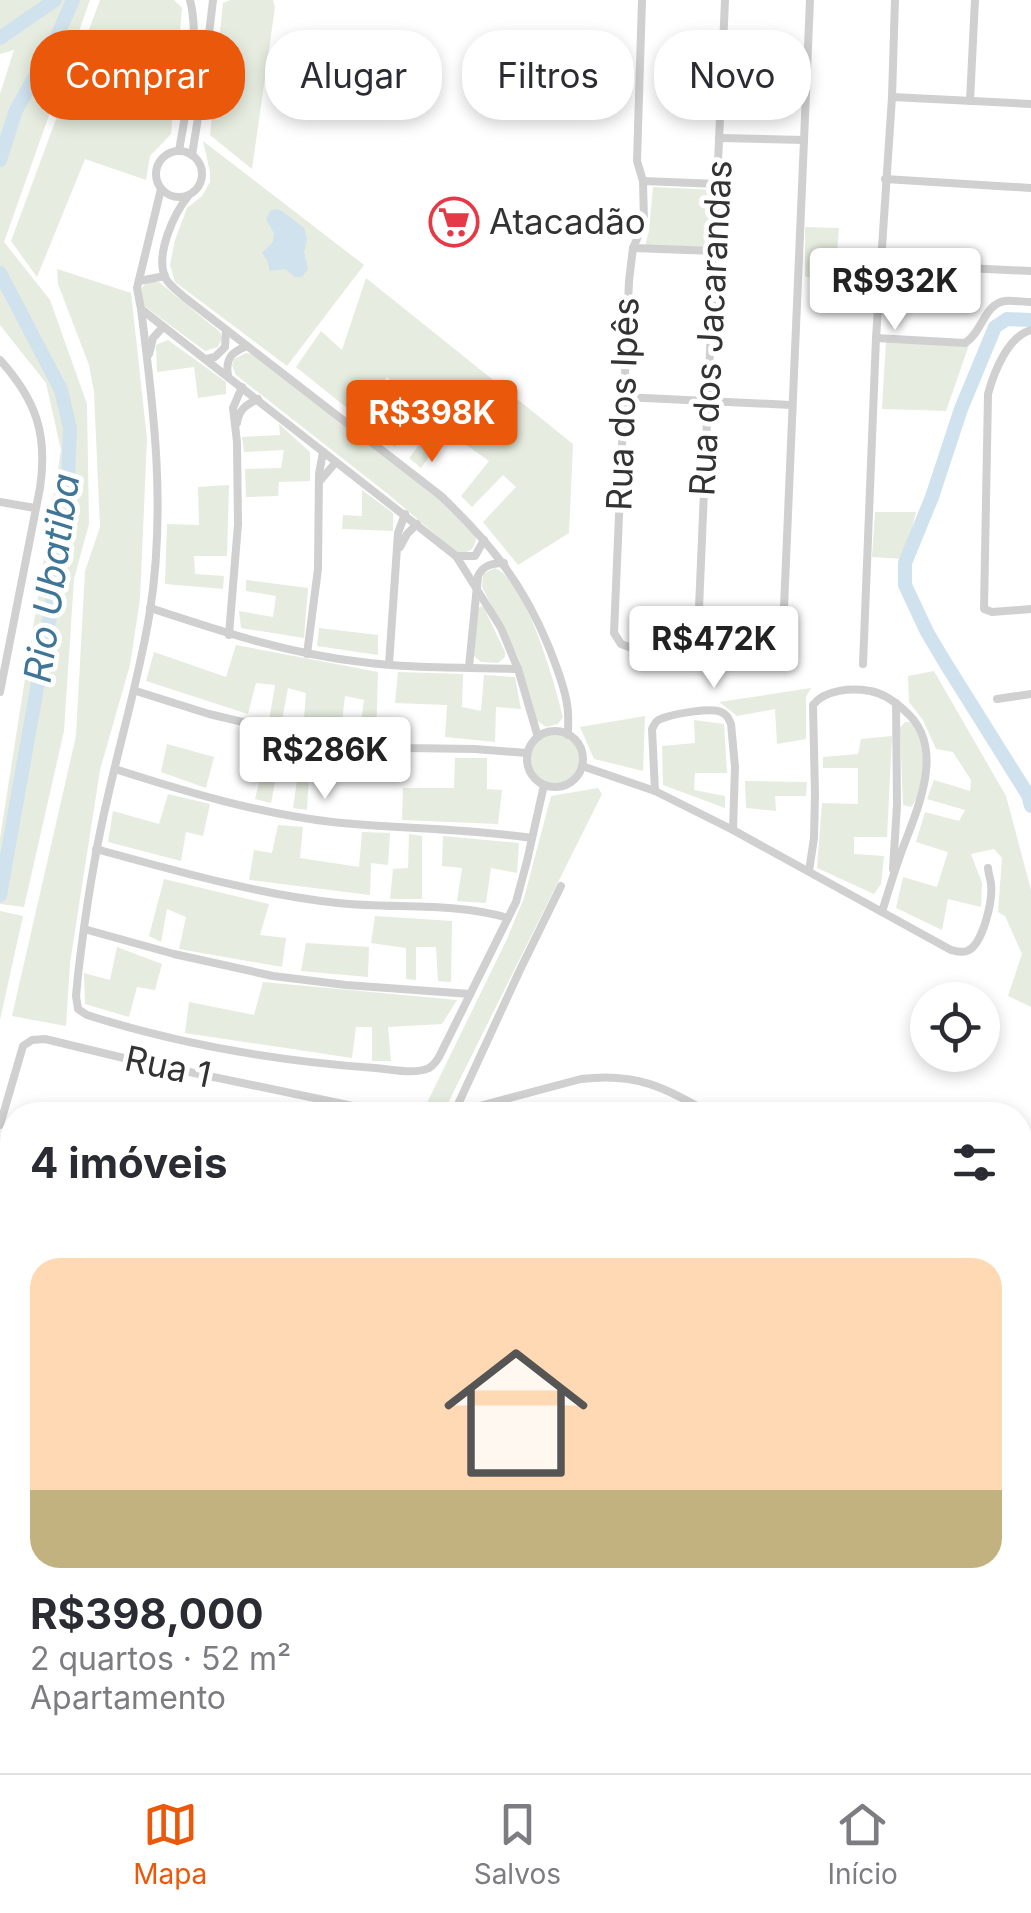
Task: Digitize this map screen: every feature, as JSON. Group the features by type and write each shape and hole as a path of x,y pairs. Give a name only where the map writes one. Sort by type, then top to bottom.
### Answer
{"street":[{"path":"180,151 194,41 190,0"},
{"path":"192,155 212,0"},
{"name":"Rua dos Ipês","path":"642,0 637,161 643,181 644,222 633,248 629,280 614,633 621,644 637,652 780,658 791,406"},
{"name":"Rua dos Jacarandas","path":"697,655 725,0"},
{"path":"624,397 791,406 810,0"},
{"path":"863,664 895,0"},
{"path":"970,100 975,0"},
{"path":"892,97 1031,104"},
{"path":"719,138 804,140"},
{"path":"544,784 516,902 439,1057 424,1070 255,1056 151,1033 82,1012 76,996 96,848 136,691 156,552 155,420 138,297 161,189 156,175 165,156 180,151 192,155 202,172 199,185 177,209 171,224 164,254 165,276 184,297 441,496 484,540 504,563 536,616 567,703 568,735"},
{"path":"885,179 1031,188"},
{"path":"643,181 718,184"},
{"path":"161,189 174,196 189,195"},
{"path":"155,219 171,224"},
{"path":"633,248 716,251"},
{"path":"147,249 164,254"},
{"path":"881,264 1031,271"},
{"path":"139,281 165,276"},
{"path":"876,338 966,343 996,304 1031,302"},
{"path":"140,309 456,556 501,628 538,737"},
{"path":"148,359 154,338 163,327"},
{"path":"206,359 225,347 226,329"},
{"path":"1031,330 1014,340 988,394 984,608 999,612 1031,609"},
{"path":"228,376 228,359 247,346"},
{"path":"0,360 28,397 40,428 44,456 0,692"},
{"path":"229,635 237,555 233,408 242,386"},
{"path":"236,428 239,412 258,399"},
{"path":"307,654 318,568 319,467 323,452"},
{"path":"319,482 336,462"},
{"path":"0,502 35,508"},
{"path":"389,664 398,533 404,514"},
{"path":"398,552 417,524"},
{"path":"456,556 475,556 484,540"},
{"path":"468,667 480,571 494,563 504,563"},
{"path":"150,608 229,635 307,654 364,663 518,669"},
{"path":"136,691 289,733 407,748 527,753"},
{"path":"809,871 814,838 813,704 828,693 877,692 915,719 927,762 917,810 882,912"},
{"path":"997,699 1031,694"},
{"path":"892,878 897,805 896,703"},
{"path":"655,792 654,723 707,710 722,712 732,724 733,830"},
{"path":"896,723 903,717 915,719"},
{"path":"553,731 568,735 580,748 582,766 578,775 562,786 544,784 530,772 527,753 538,737 553,731"},
{"path":"582,766 655,792 733,830 951,950 966,952 975,945 987,918 991,883 988,868"},
{"path":"115,769 192,793 297,817 532,838"},
{"path":"897,805 904,812 917,810"},
{"path":"96,848 274,894 339,903 476,911 508,918"},
{"path":"455,1102 562,886"},
{"path":"84,928 174,954 273,976 470,994"},
{"name":"Rua 1","path":"7,1102 23,1046 44,1039 334,1102"},
{"path":"492,1102 604,1076 664,1088 689,1102"}],"shaded area":[{"path":"0,0 90,0 79,30 30,30 30,120 47,120 4,242 50,300 87,404 89,524 74,579 64,731 24,907 0,904 0,838 61,450 46,383 0,325 0,94 14,50 0,54"},
{"path":"100,0 174,0 182,8 180,30 89,30"},
{"path":"273,0 275,7 272,30 265,30 265,77 252,169 210,135 211,120 245,120 245,30 220,30 223,3"},
{"path":"56,120 172,120 171,134 150,156 146,180 85,159 37,277 11,241"},
{"path":"203,141 364,265 287,366 175,282 170,265 175,240 187,208 202,196 210,182"},
{"path":"653,187 716,190 710,247 645,246"},
{"path":"805,227 839,228 835,278 805,277"},
{"path":"57,269 131,293 147,439 140,599 130,665 100,770 70,963 66,1026 12,1016 76,736 85,571 100,527 94,392 89,365 58,284"},
{"path":"366,278 573,444 569,533 518,565 483,522 516,487 503,475 472,507 461,496 489,461 447,431 421,468 409,458 438,421 420,411 395,447 371,429 401,391 387,377 357,416 296,367 321,331 342,350"},
{"path":"152,281 159,282 220,332 218,347 205,351 143,305 140,290"},
{"path":"168,340 226,382 226,394 198,398 194,367 157,372 156,345"},
{"path":"886,342 969,345 946,411 882,409"},
{"path":"246,353 439,498 476,537 473,548 457,553 236,375 234,359"},
{"path":"279,424 310,452 310,481 279,482 278,496 246,497 245,469 281,468 284,450 244,452 242,437 280,435"},
{"path":"229,485 227,556 194,556 195,574 224,576 223,589 165,584 167,524 199,525 198,487"},
{"path":"362,490 393,513 393,531 342,529 343,515 362,516"},
{"path":"875,512 916,512 904,559 872,557"},
{"path":"495,568 518,592 538,635 563,717 558,724 546,727 536,720 518,657 482,587 483,574"},
{"path":"246,580 308,588 304,638 241,628 239,611 273,617 276,596 246,591"},
{"path":"481,606 505,652 498,663 481,662 474,656"},
{"path":"319,628 378,635 378,655 317,646"},
{"path":"236,645 378,672 376,737 360,732 364,700 345,696 341,731 303,730 306,693 288,688 281,726 269,721 275,685 256,683 248,714 146,681 154,652 226,677"},
{"path":"934,671 1006,796 1031,890 1031,1007 1008,996 1022,954 1005,916 998,912 1002,858 994,849 971,854 982,883 981,907 948,899 942,930 896,908 903,877 937,887 948,852 916,842 925,812 959,821 965,810 927,799 934,780 970,791 971,780 953,752 936,749 923,720 909,702 908,676"},
{"path":"398,672 463,674 462,707 481,711 484,675 515,677 521,709 496,707 495,742 445,737 447,705 395,703"},
{"path":"811,688 806,697 806,739 777,744 775,709 737,716 719,702"},
{"path":"645,716 643,771 594,759 580,727"},
{"path":"694,720 724,724 727,773 695,773 694,790 725,796 725,808 663,785 662,746 695,743"},
{"path":"910,722 916,731 923,764 920,788 911,807 903,805 900,728"},
{"path":"256,733 338,748 336,779 309,774 307,810 293,808 298,774 278,767 271,803 255,799 263,767 247,762"},
{"path":"555,734 572,742 580,759 572,776 555,784 538,776 530,759 538,742"},
{"path":"892,736 887,837 854,837 854,854 884,856 881,884 874,894 817,868 822,803 858,804 858,768 823,768 823,757 858,754 861,739"},
{"path":"167,744 214,757 206,788 161,772"},
{"path":"455,758 487,758 487,789 502,790 498,824 402,820 403,788 454,788"},
{"path":"745,781 807,782 806,796 775,796 776,811 746,808"},
{"path":"598,788 602,794 448,1102 427,1102 524,898 551,796"},
{"path":"168,794 210,804 203,836 186,832 181,861 108,842 113,811 159,824"},
{"path":"278,825 303,827 300,858 359,867 362,832 390,833 388,865 371,863 370,895 249,880 254,850 272,853"},
{"path":"409,834 422,836 422,899 390,899 393,869 408,868"},
{"path":"443,836 519,843 517,873 491,868 486,903 457,901 462,868 442,866"},
{"path":"164,879 269,904 260,935 286,938 282,967 179,949 186,917 167,909 161,942 149,936"},
{"path":"0,911 23,916 0,1020"},
{"path":"375,916 452,921 451,982 438,981 436,947 416,947 416,980 406,979 406,948 371,943"},
{"path":"306,943 369,947 368,977 301,971"},
{"path":"117,947 162,964 155,990 137,987 129,1017 85,1004 84,973 110,980"},
{"path":"263,982 457,1000 442,1024 388,1027 391,1061 372,1061 372,1027 356,1027 352,1058 185,1033 189,1002 254,1015"}],"water":[{"path":"276,209 304,228 308,269 302,277 285,269 270,271 262,253 273,242 274,233 266,219"}],"waterway":[{"path":"0,38 55,0"},
{"name":"Rio Ubatiba","path":"0,160 16,110 73,0"},
{"name":"Rio Ubatiba","path":"0,273 61,390 70,428 66,526 0,895"},
{"path":"1031,320 1007,319 995,327 905,563 905,585 927,632 1028,795 1031,806"}],"place":[{"name":"Atacadão","path":"454,222"}]}
